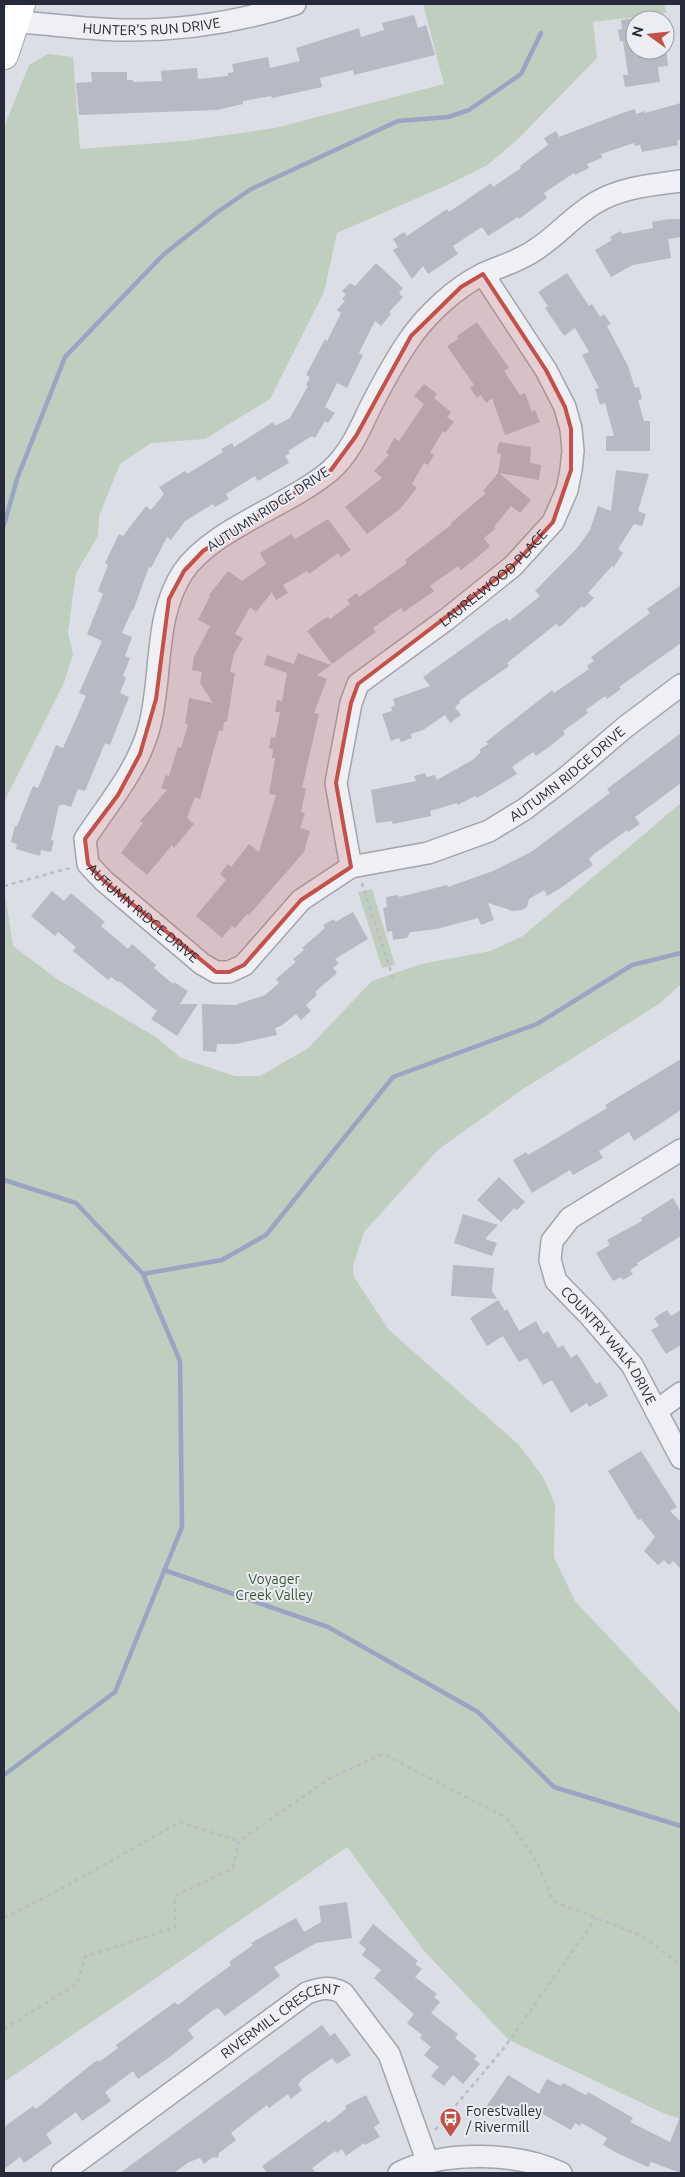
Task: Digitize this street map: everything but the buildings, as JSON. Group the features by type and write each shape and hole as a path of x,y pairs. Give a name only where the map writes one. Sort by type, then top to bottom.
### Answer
{"main road":[{"path":"4,55 13,16"}],"street":[{"name":"HUNTER'S RUN DRIVE","path":"13,16 122,30 158,29 245,18 295,4"},
{"name":"AUTUMN RIDGE DRIVE","path":"681,181 632,187 612,194 593,204 534,251 483,274 461,287 411,336 389,372 342,459 331,470 202,551 184,571 169,599 164,623 156,699 148,729 132,771 118,795 85,839 88,864 104,881 202,964 216,972 229,972 244,965 301,900 353,866 428,853 489,830 532,804 624,728 681,685"},
{"name":"LAURELWOOD PLACE","path":"353,866 336,783 351,703 358,684 474,598 513,566 553,522 567,490 573,451 571,429 562,400 546,370 483,274"},
{"name":"COUNTRY WALK DRIVE","path":"681,1150 570,1218 552,1241 550,1260 556,1282 590,1316 632,1365 681,1458"},
{"path":"656,1411 681,1393"},
{"name":"RIVERMILL CRESCENT","path":"62,2173 307,1993 320,1988 334,1988 343,1993 389,2054 428,2163"},
{"path":"399,2173 428,2163 460,2157 516,2160 562,2173"}],"path":[{"path":"4,886 88,864"},
{"path":"353,866 393,978"},
{"path":"4,2029 78,1984 84,1957 175,1927 175,1896 233,1868 239,1841 330,1778 383,1754 507,1818 537,1862 553,1901 642,1936 681,1965"},
{"path":"4,1918 48,1896 180,1822 239,1841"},
{"path":"431,2135 504,2048 596,1918"}],"highlighted area":[{"path":"483,274 546,370 565,407 571,429 571,470 553,522 513,566 358,684 351,703 336,783 351,867 301,900 244,965 229,972 216,972 104,881 88,864 85,839 118,795 140,754 156,699 169,599 184,571 203,551 331,470 356,436 411,336 461,287"}],"green space":[{"path":"423,4 664,4 666,10 625,10 625,18 593,22 597,58 517,140 486,166 337,233 324,292 270,399 205,439 151,443 120,464 99,516 98,536 76,573 68,632 73,654 64,683 4,802 4,127 29,65 48,54 73,57 80,149 184,141 275,128 444,84"},
{"name":"Voyager Creek Valley","path":"681,803 681,984 659,1004 523,1089 439,1149 364,1232 353,1266 354,1277 389,1330 519,1445 543,1477 555,1504 554,1557 575,1601 681,1714 681,2119 663,2113 509,2040 425,1952 347,1847 4,2082 4,888 13,946 57,979 156,1037 181,1058 235,1076 260,1076 307,1049 372,981 421,964 491,951 523,936"},
{"path":"372,889 395,965 382,968 358,892"}],"waterway":[{"path":"4,525 17,479 65,357 163,255 216,213 251,189 398,121 448,117 469,110 521,74 541,33"},
{"path":"143,1274 222,1260 266,1235 393,1077 537,1024 632,965 681,953"},
{"path":"4,1180 76,1203 143,1274 180,1361 182,1527 115,1692 4,1775"},
{"path":"164,1570 328,1627 478,1712 554,1787 681,1826"}],"place":[{"name":"Forestvalley / Rivermill","path":"450,2138"}]}
